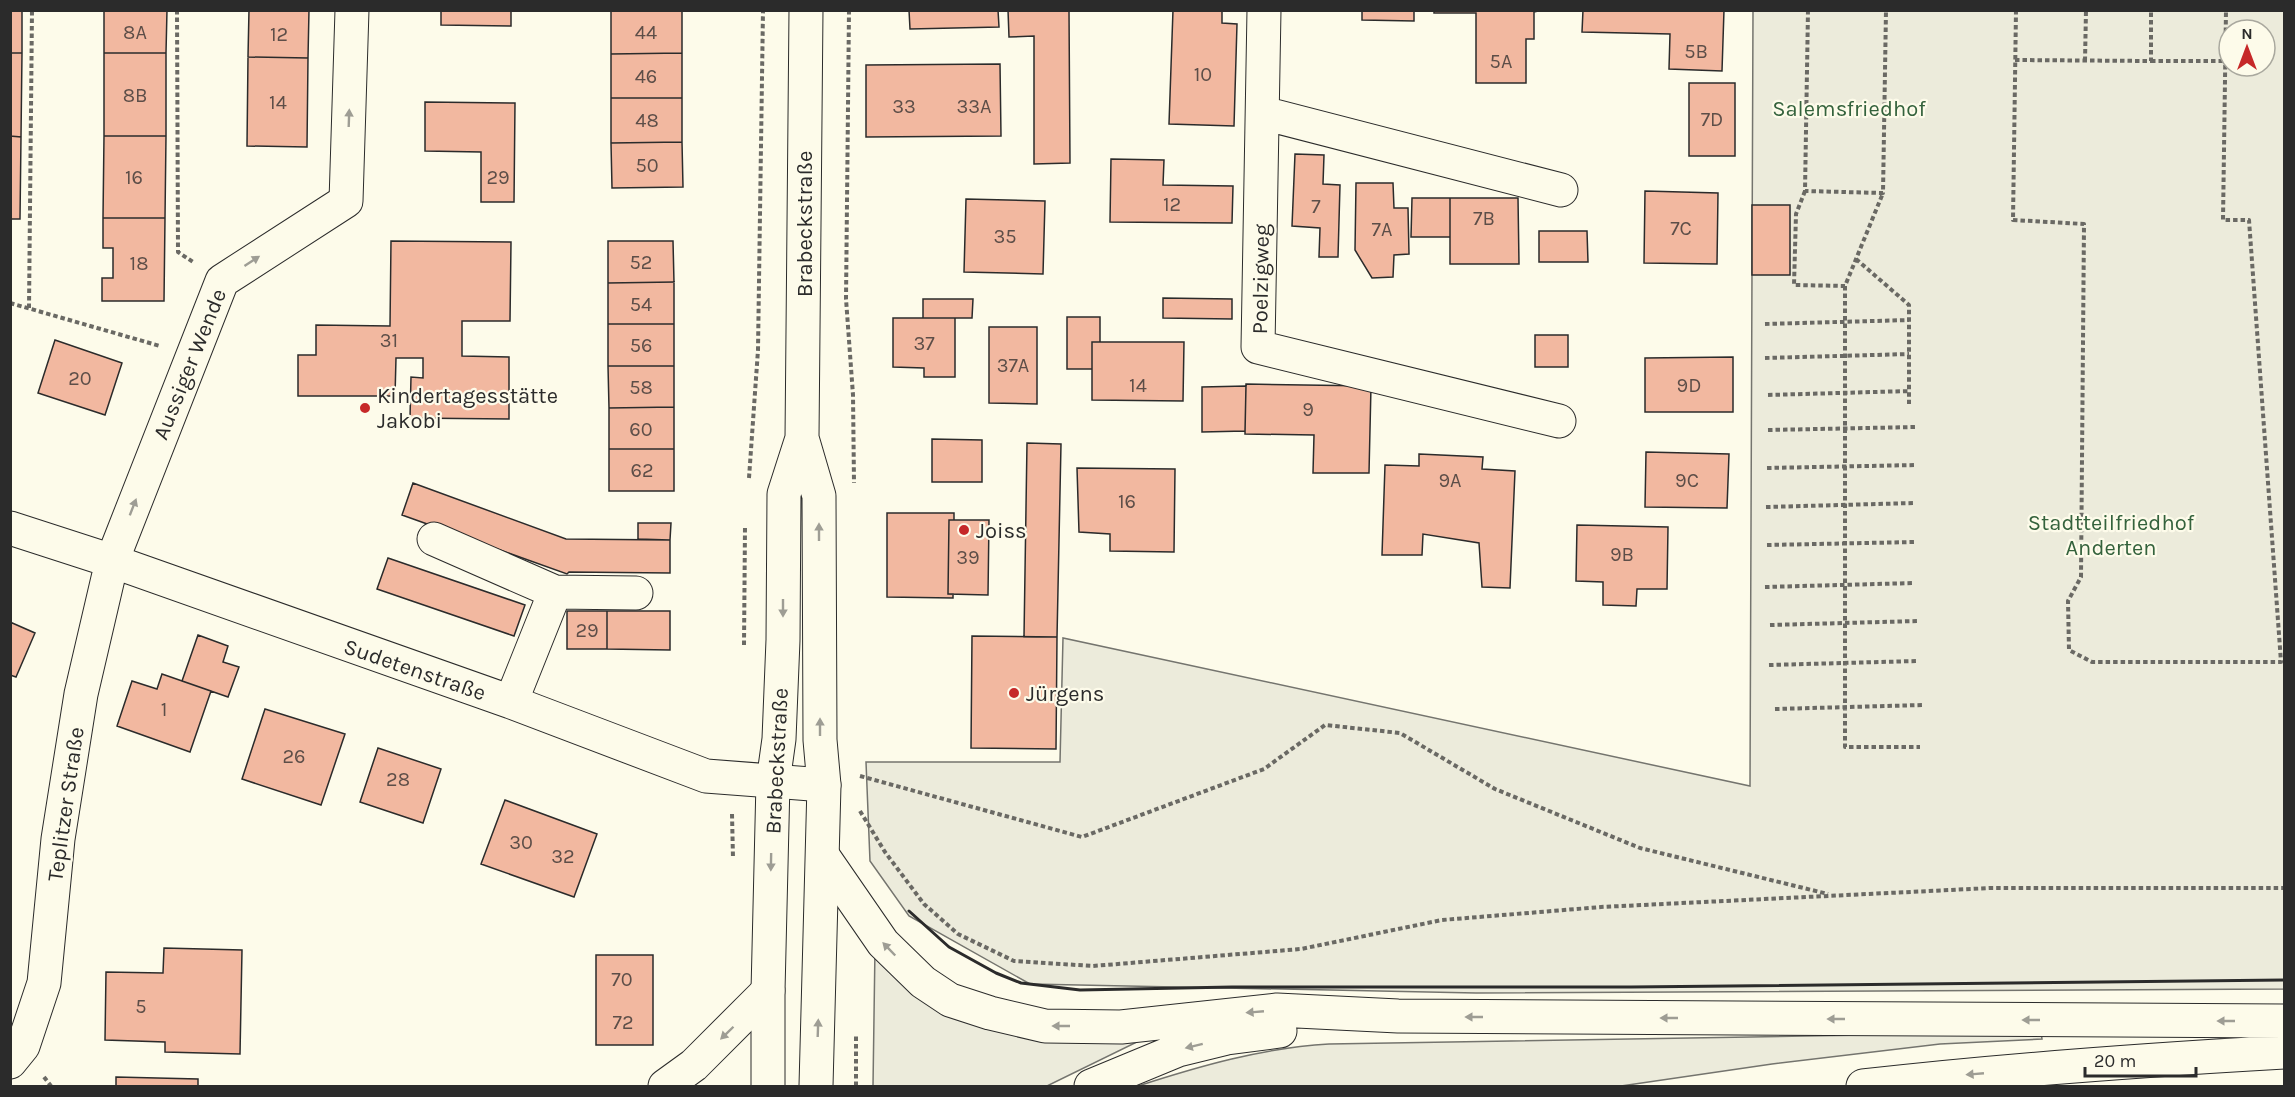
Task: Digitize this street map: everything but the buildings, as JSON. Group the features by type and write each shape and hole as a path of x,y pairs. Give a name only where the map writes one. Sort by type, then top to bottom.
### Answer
{"main road":[{"name":"Aussiger Wende","path":"112,561 222,281 346,201 352,10"},
{"name":"Brabeckstraße","path":"806,10 802,438 819,496 820,740 824,785 816,1086"},
{"name":"Poelzigweg","path":"1264,10 1258,346 1559,421"},
{"path":"1263,113 1561,190"},
{"name":"Brabeckstraße","path":"768,1086 773,782 779,739 783,640 784,494 802,438"},
{"name":"Sudetenstraße","path":"10,528 112,561 511,702 706,776 824,785"},
{"path":"434,539 555,592 636,593"},
{"name":"Teplitzer Straße","path":"17,1054 45,982 58,839 81,694 112,561"},
{"path":"511,702 555,592"},
{"path":"823,856 883,943 922,982 950,1000 990,1013 1045,1026 1121,1027 1276,1010 1398,1016 2284,1021"},
{"path":"665,1086 694,1065 768,991"},
{"path":"1090,1086 1178,1050 1227,1038 1398,1016"},
{"path":"1863,1086 1952,1076 2284,1052"}],"path":[{"path":"29,308 32,10"},
{"path":"177,10 178,252 222,281"},
{"path":"749,481 758,350 763,10"},
{"path":"1808,10 1805,191 1796,214 1794,285 1845,286"},
{"path":"1886,10 1883,193 1845,286 1845,747 1920,747"},
{"path":"2016,10 2013,220 2084,224 2081,577 2068,602 2069,650 2092,662 2281,662 2249,220 2223,220 2225,78"},
{"path":"2085,61 2086,10"},
{"path":"2151,10 2151,62"},
{"path":"2015,60 2217,61"},
{"path":"1805,191 1883,193"},
{"path":"1856,259 1909,305 1910,404"},
{"path":"10,303 192,356"},
{"path":"1765,324 1909,320"},
{"path":"1765,358 1910,354"},
{"path":"1768,394 1910,392"},
{"path":"1768,430 1916,427"},
{"path":"1767,468 1916,465"},
{"path":"1766,507 1914,503"},
{"path":"744,650 746,525"},
{"path":"1767,545 1915,542"},
{"path":"1766,587 1914,583"},
{"path":"1770,625 1918,621"},
{"path":"1769,665 1917,661"},
{"path":"1774,709 1923,705"},
{"path":"860,776 1082,837 1264,769 1325,724 1400,733 1495,789 1640,848 1834,896"},
{"path":"732,818 736,779"},
{"path":"860,811 885,852 924,904 958,934 1014,961 1093,966 1301,949 1442,920 1601,908 1990,888 2284,888"}],"green space":[{"path":"1753,11 2284,11 2284,989 1476,993 1030,984 909,916 870,861 866,762 1060,762 1063,638 1750,786"},
{"path":"875,948 912,982 1139,1041 1047,1086 873,1086"},
{"path":"2041,1032 2042,1039 1940,1044 1772,1064 1621,1086 1138,1086 1232,1059 1280,1049 1329,1044"}],"wall":[{"path":"909,911 949,947 996,973 1021,983 1080,990 2284,980"}],"place":[{"name":"Kindertagesstätte Jakobi","path":"365,408"},
{"name":"Joiss","path":"964,530"},
{"name":"Jürgens","path":"1014,693"}],"park label":[{"name":"Salemsfriedhof","path":"1849,108"},
{"name":"Stadtteilfriedhof Anderten","path":"2111,534"}]}
